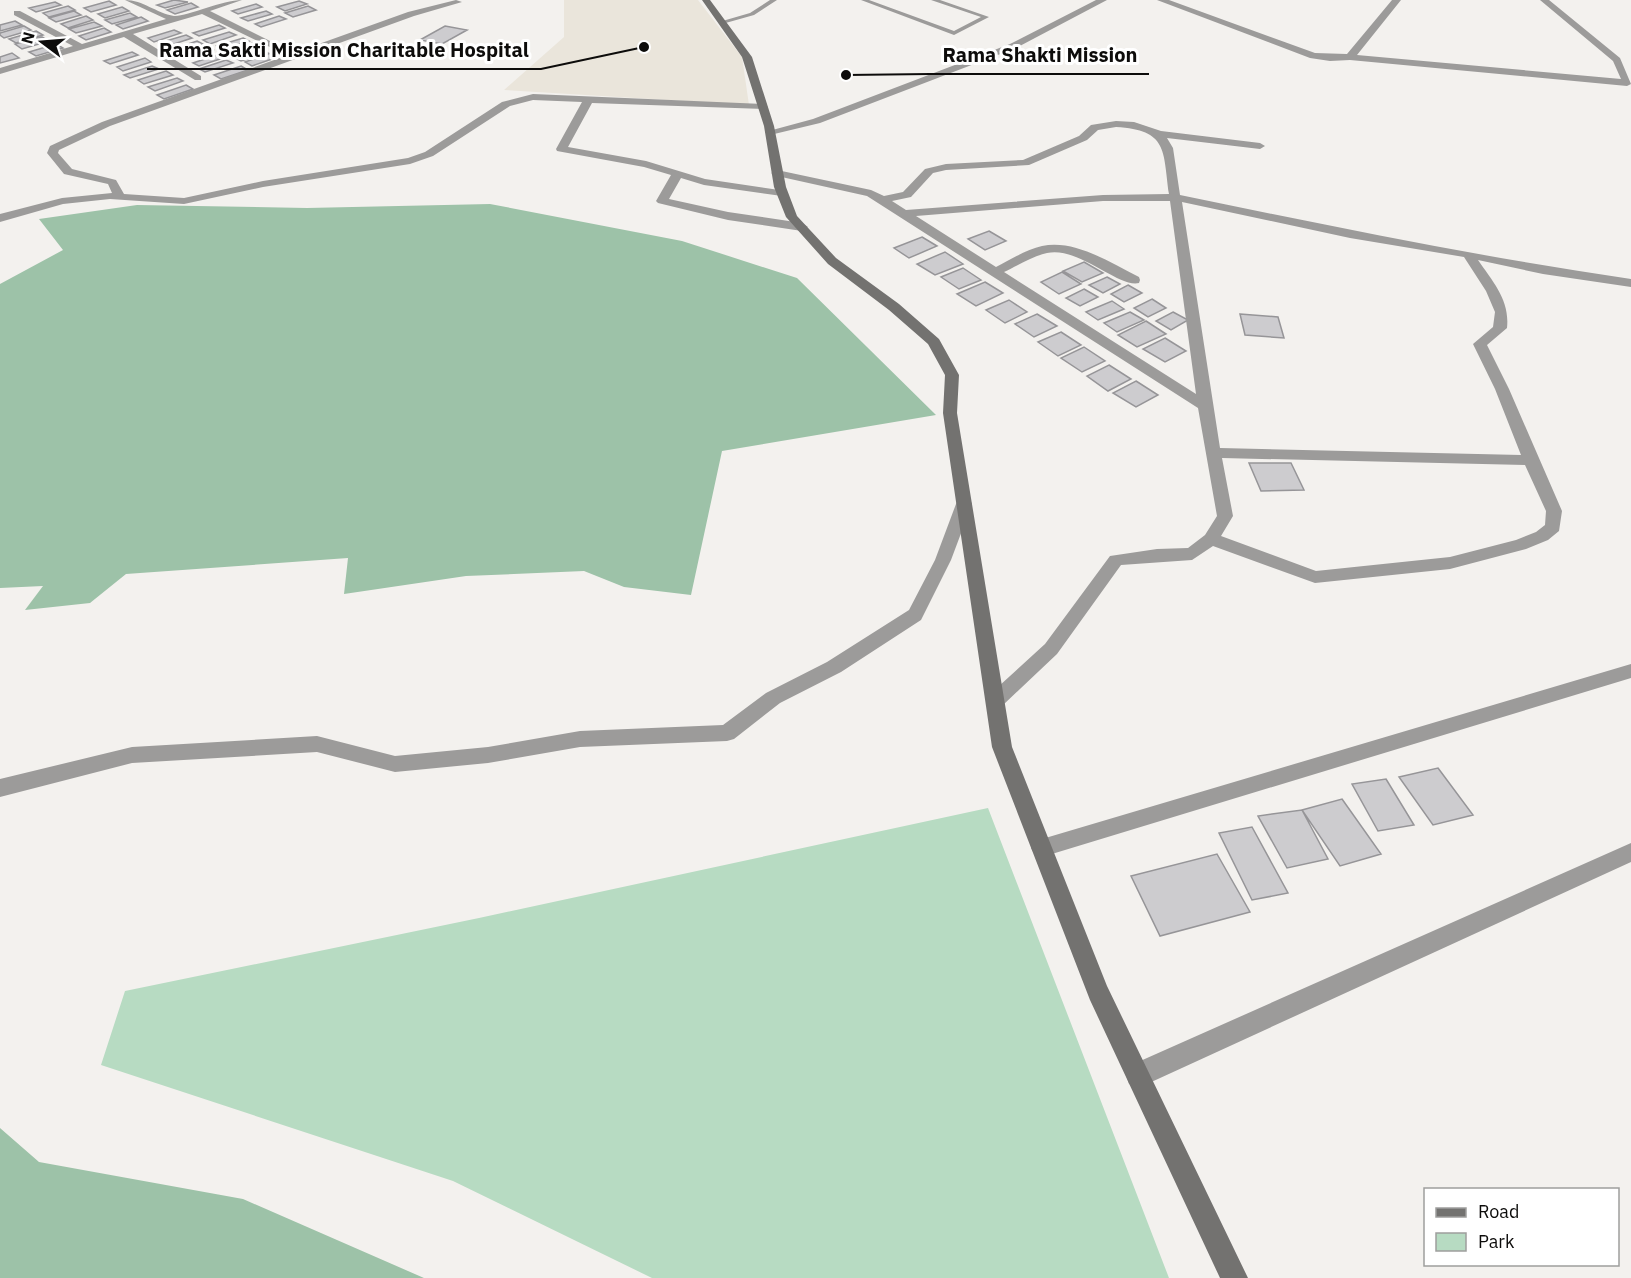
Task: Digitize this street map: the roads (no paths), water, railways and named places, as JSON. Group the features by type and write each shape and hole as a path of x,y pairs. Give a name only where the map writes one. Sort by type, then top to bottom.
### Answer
{"street":[{"path":"129,0 174,19"},
{"path":"0,71 238,0"},
{"path":"706,0 747,57 770,132 782,193 792,217 832,261 894,307 934,342 952,375 950,413 1002,747 1098,992 1234,1278"},
{"path":"770,132 816,121 1013,46 1103,0"},
{"path":"1161,0 1313,56 1350,57 1627,83 1617,60 1544,0"},
{"path":"1350,57 1397,0"},
{"path":"120,196 112,182 68,172 52,153 54,148 106,124 411,14 458,2"},
{"path":"203,11 283,50"},
{"path":"17,13 81,47"},
{"path":"126,34 198,78"},
{"path":"1617,60 1631,62"},
{"path":"0,218 62,201 120,196 184,201 262,184 410,161 429,154 506,104 533,97 763,107"},
{"path":"589,98 561,149 646,164 704,182 782,193"},
{"path":"882,200 907,195 929,171 946,167 1025,163 1083,138 1095,127 1116,124 1134,125 1159,134 1260,146"},
{"path":"995,701 1051,649 1116,560 1192,554 1211,538 1225,516 1205,406 1168,148 1159,134"},
{"path":"678,173 662,201 728,216 802,227"},
{"path":"777,173 872,193 1205,406"},
{"path":"903,214 1104,198 1175,196 1350,234 1468,254 1543,270 1631,283"},
{"path":"995,272 1044,249 1053,248 1078,252 1134,280"},
{"path":"1211,538 1315,577 1450,563 1520,545 1542,536 1553,527 1554,511 1502,389 1480,344 1500,328 1502,312 1492,291 1468,254"},
{"path":"1213,453 1531,460"},
{"path":"0,788 132,755 317,744 394,764 488,755 580,739 727,733 773,698 834,667 915,615 943,560 964,504"},
{"path":"1042,848 1631,671"},
{"path":"1138,1075 1631,852"}],"lane":[{"path":"722,22 752,14 774,0"},
{"path":"864,0 954,33 986,17 934,0"}],"place":[{"name":"Rama Sakti Mission Charitable Hospital","path":"644,47"},
{"name":"Rama Shakti Mission","path":"846,75"}]}
